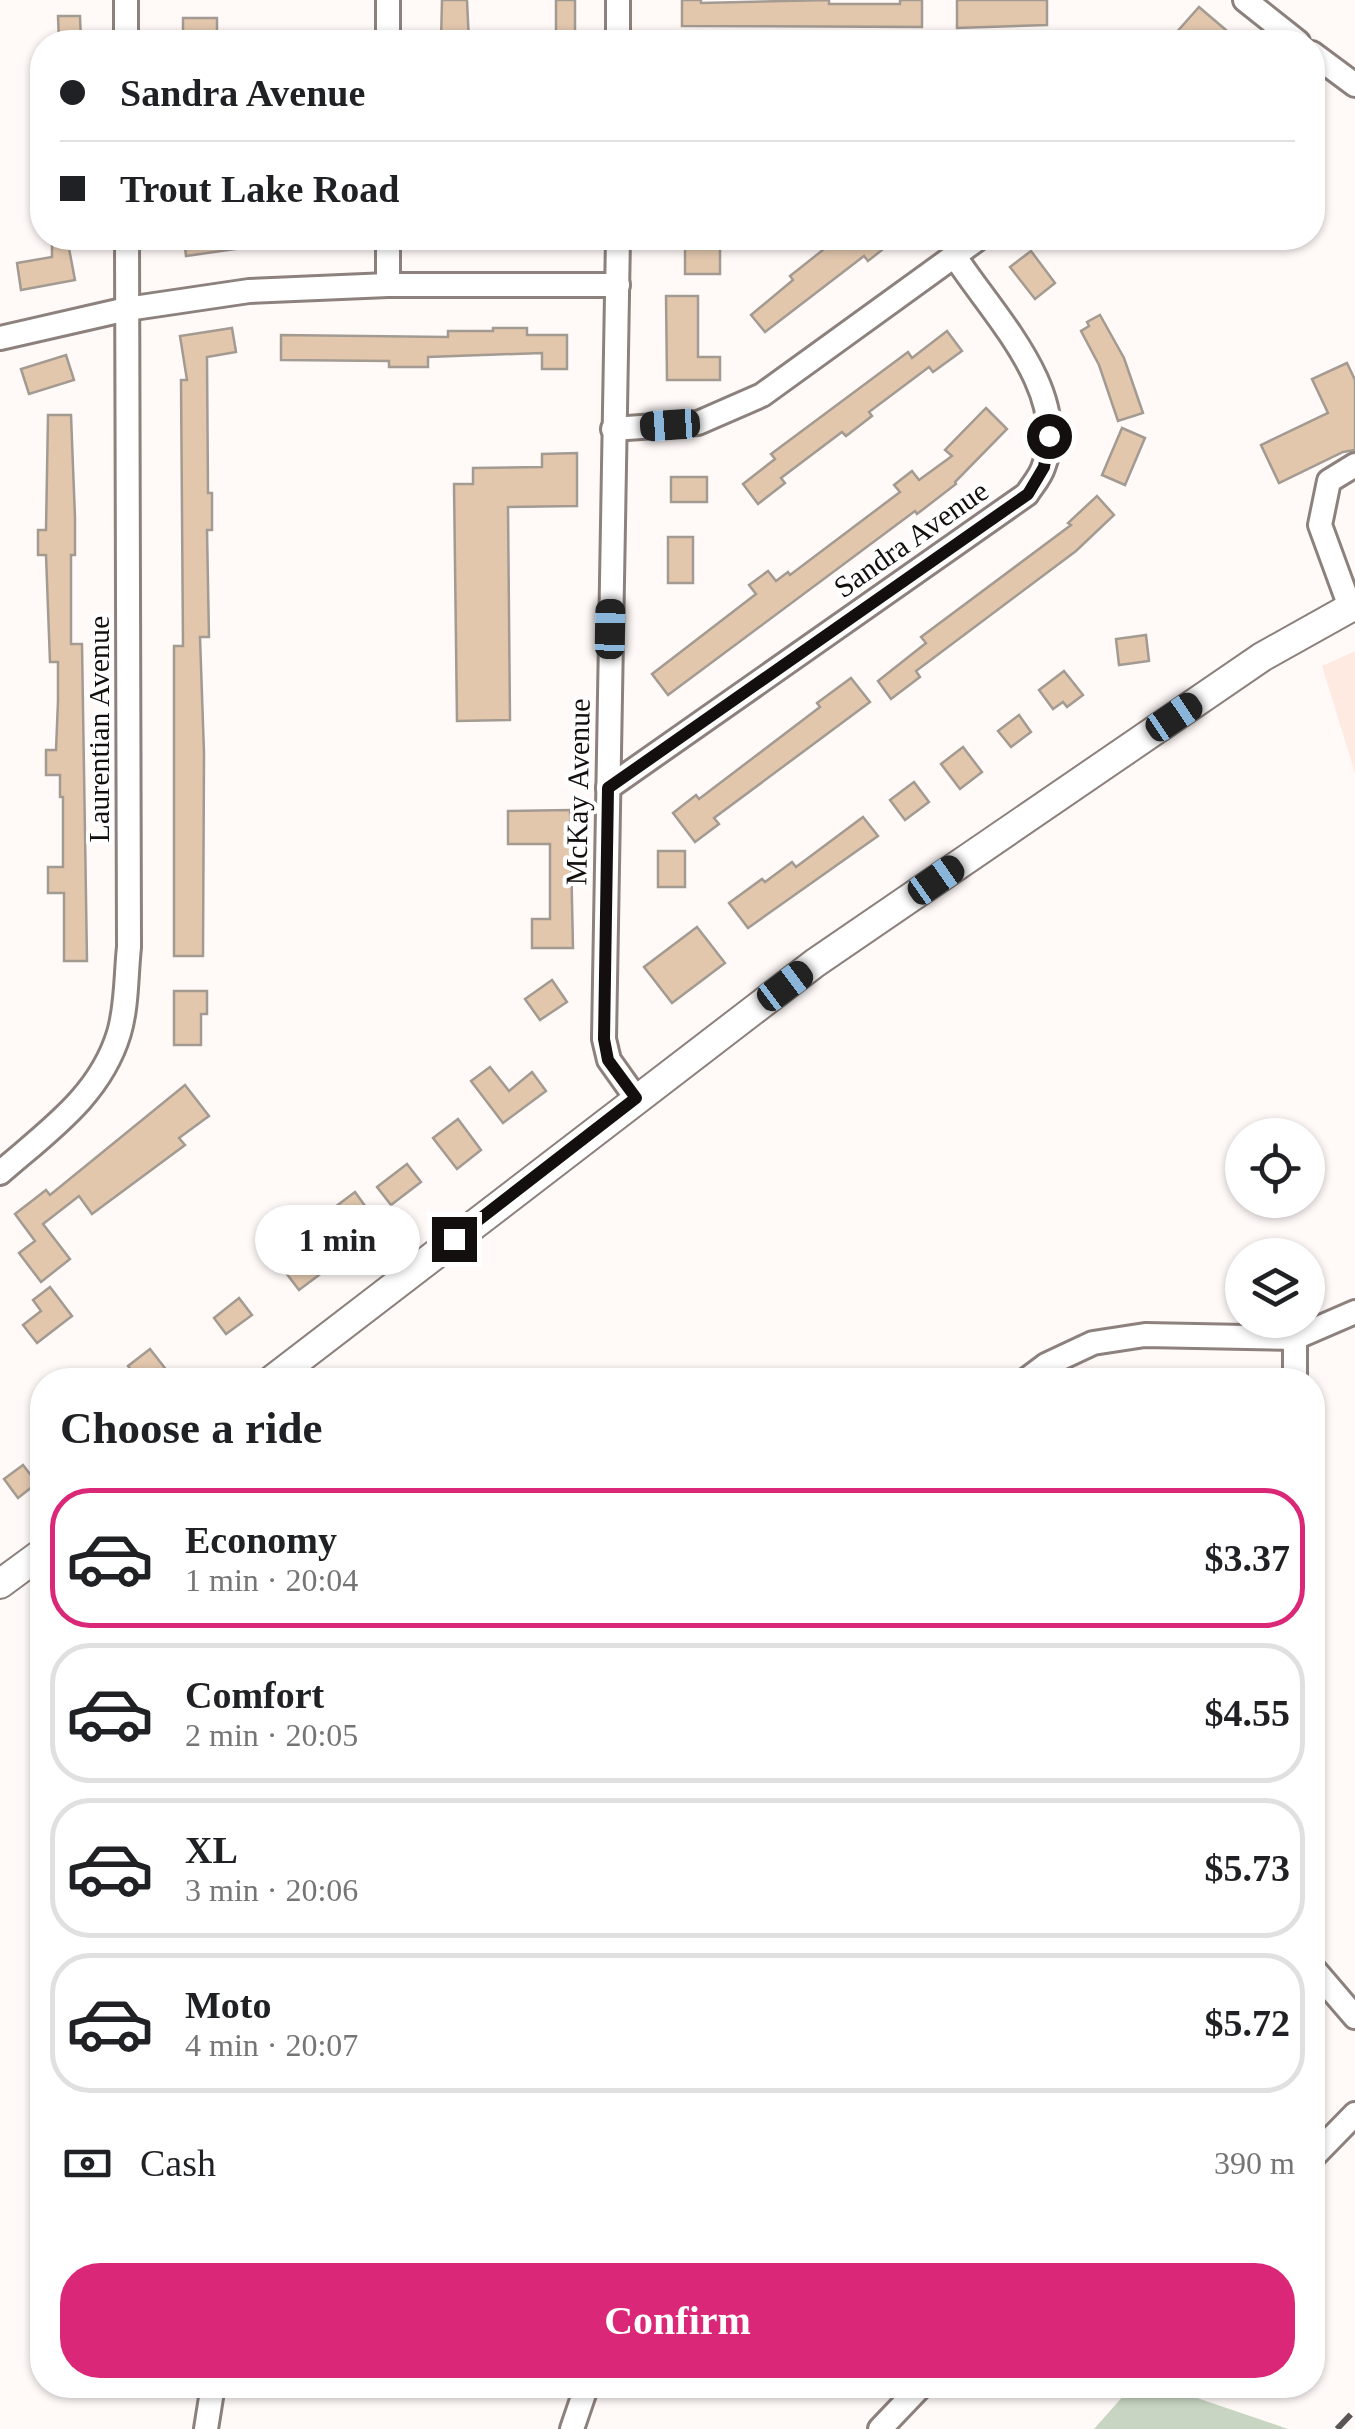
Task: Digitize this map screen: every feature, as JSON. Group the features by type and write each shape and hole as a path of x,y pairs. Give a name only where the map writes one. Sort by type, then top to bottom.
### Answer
{"main road":[{"path":"287,1368 815,963 1262,657 1353,606"},
{"path":"3,1574 30,1559"}],"street":[{"path":"126,0 126,30"},
{"path":"388,0 388,30"},
{"path":"618,0 618,30"},
{"path":"1246,0 1283,30"},
{"path":"1325,63 1355,85"},
{"name":"Laurentian Avenue","path":"0,1173 79,1104 104,1072 120,1030 130,947 127,250"},
{"path":"388,250 388,285"},
{"name":"McKay Avenue","path":"618,250 604,1039 608,1060 636,1098"},
{"path":"613,429 698,423 762,394 962,250"},
{"name":"Sandra Avenue","path":"608,788 1028,494 1044,467 1049,436 1045,404 1034,373 954,256"},
{"path":"0,338 127,310 249,291 388,285 618,285"},
{"path":"1353,606 1320,525 1329,481 1355,465"},
{"path":"1325,1325 1355,1312"},
{"path":"1042,1368 1093,1342 1145,1335 1225,1337"},
{"path":"1295,1338 1295,1368"},
{"path":"1325,1982 1355,2017"},
{"path":"1325,2145 1355,2114"},
{"path":"206,2429 211,2398"},
{"path":"572,2429 583,2398"},
{"path":"880,2429 910,2398"}],"shaded area":[{"path":"1355,651 1355,773 1322,666"}],"green space":[{"path":"1121,2398 1197,2398 1288,2429 1094,2429"}],"building":[{"path":"442,0 467,0 468,30 441,30"},
{"path":"556,0 575,0 575,30 556,30"},
{"path":"682,0 900,4 900,0 922,0 922,27 682,26"},
{"path":"957,0 1047,0 1047,25 957,28"},
{"path":"1199,7 1226,30 1179,30"},
{"path":"58,16 80,16 81,30 59,30"},
{"path":"183,18 217,18 217,30 183,30"},
{"path":"52,250 69,250 75,280 21,290 17,263 52,257"},
{"path":"185,250 229,250 186,256"},
{"path":"685,250 720,250 720,274 685,274"},
{"path":"823,250 882,250 868,261 864,256 765,332 751,315 793,280 790,276"},
{"path":"1031,251 1055,283 1035,299 1010,267"},
{"path":"666,296 698,296 698,357 720,357 720,380 667,380"},
{"path":"1100,315 1124,358 1143,413 1118,421 1099,365 1081,331 1089,326 1087,322"},
{"path":"232,328 236,352 207,357 212,530 207,530 209,637 200,637 203,956 174,956 174,646 183,646 181,380 187,380 180,336"},
{"path":"527,328 527,335 567,335 567,369 542,369 542,353 428,357 428,367 389,367 389,361 281,360 281,335 448,337 448,331"},
{"path":"947,331 962,351 933,372 929,367 869,412 872,416 846,436 842,432 781,478 785,483 758,504 743,484 775,459 771,454 908,352 912,358"},
{"path":"66,355 74,380 29,394 21,369"},
{"path":"1347,363 1355,380 1355,450 1279,483 1261,445 1328,413 1312,379"},
{"path":"986,408 1007,429 956,484 668,695 652,674 756,594 749,585 768,571 776,581 788,572 790,575 900,492 894,485 912,471 919,480 952,456 945,450"},
{"path":"48,415 71,415 75,555 71,555 71,644 82,644 87,961 64,961 64,893 48,893 48,867 63,867 63,797 60,775 46,775 46,750 56,750 58,701 58,662 50,662 46,555 38,555 38,530 46,530"},
{"path":"1122,428 1145,438 1125,485 1102,475"},
{"path":"577,453 577,506 508,507 510,720 457,721 454,484 473,484 473,468 542,467 542,454"},
{"path":"671,477 707,477 707,502 671,502"},
{"path":"1097,496 1114,515 1076,551 916,671 920,677 891,699 878,681 926,643 921,637 1071,525 1068,523"},
{"path":"668,537 693,537 693,583 668,583"},
{"path":"1146,635 1149,661 1119,665 1116,639"},
{"path":"1064,671 1083,695 1067,707 1063,702 1053,709 1039,690"},
{"path":"851,678 870,702 714,818 719,824 695,842 673,813 696,795 699,799 820,707 817,703"},
{"path":"1019,715 1031,732 1011,747 998,731"},
{"path":"963,747 982,772 960,789 941,764"},
{"path":"914,782 929,802 905,820 890,800"},
{"path":"570,810 573,948 532,948 532,919 550,919 550,844 508,844 508,811"},
{"path":"863,817 878,836 748,928 729,903 792,862 796,867"},
{"path":"658,851 685,851 685,887 658,887"},
{"path":"697,927 725,963 672,1003 644,967"},
{"path":"552,980 567,1002 540,1020 525,999"},
{"path":"174,991 207,991 207,1014 201,1014 201,1045 174,1045"},
{"path":"490,1067 509,1091 532,1072 546,1091 503,1123 471,1081"},
{"path":"185,1085 209,1116 179,1138 185,1145 92,1214 79,1196 43,1224 70,1259 41,1282 19,1253 35,1241 15,1214 46,1190 50,1195"},
{"path":"458,1119 481,1150 457,1169 433,1138"},
{"path":"407,1164 421,1182 391,1205 377,1187"},
{"path":"355,1192 368,1210 337,1234 323,1216"},
{"path":"303,1254 319,1275 299,1290 283,1269"},
{"path":"50,1287 72,1316 37,1343 23,1325 41,1311 33,1300"},
{"path":"239,1298 252,1315 226,1334 214,1318"},
{"path":"150,1349 165,1368 130,1368"},
{"path":"23,1465 30,1474 30,1489 18,1498 4,1479"}],"railway":[{"path":"1337,2429 1355,2410"}],"route":[{"path":"454,1239 636,1098 608,1060 604,1039 608,788 1028,494 1044,467 1049,436"}]}
